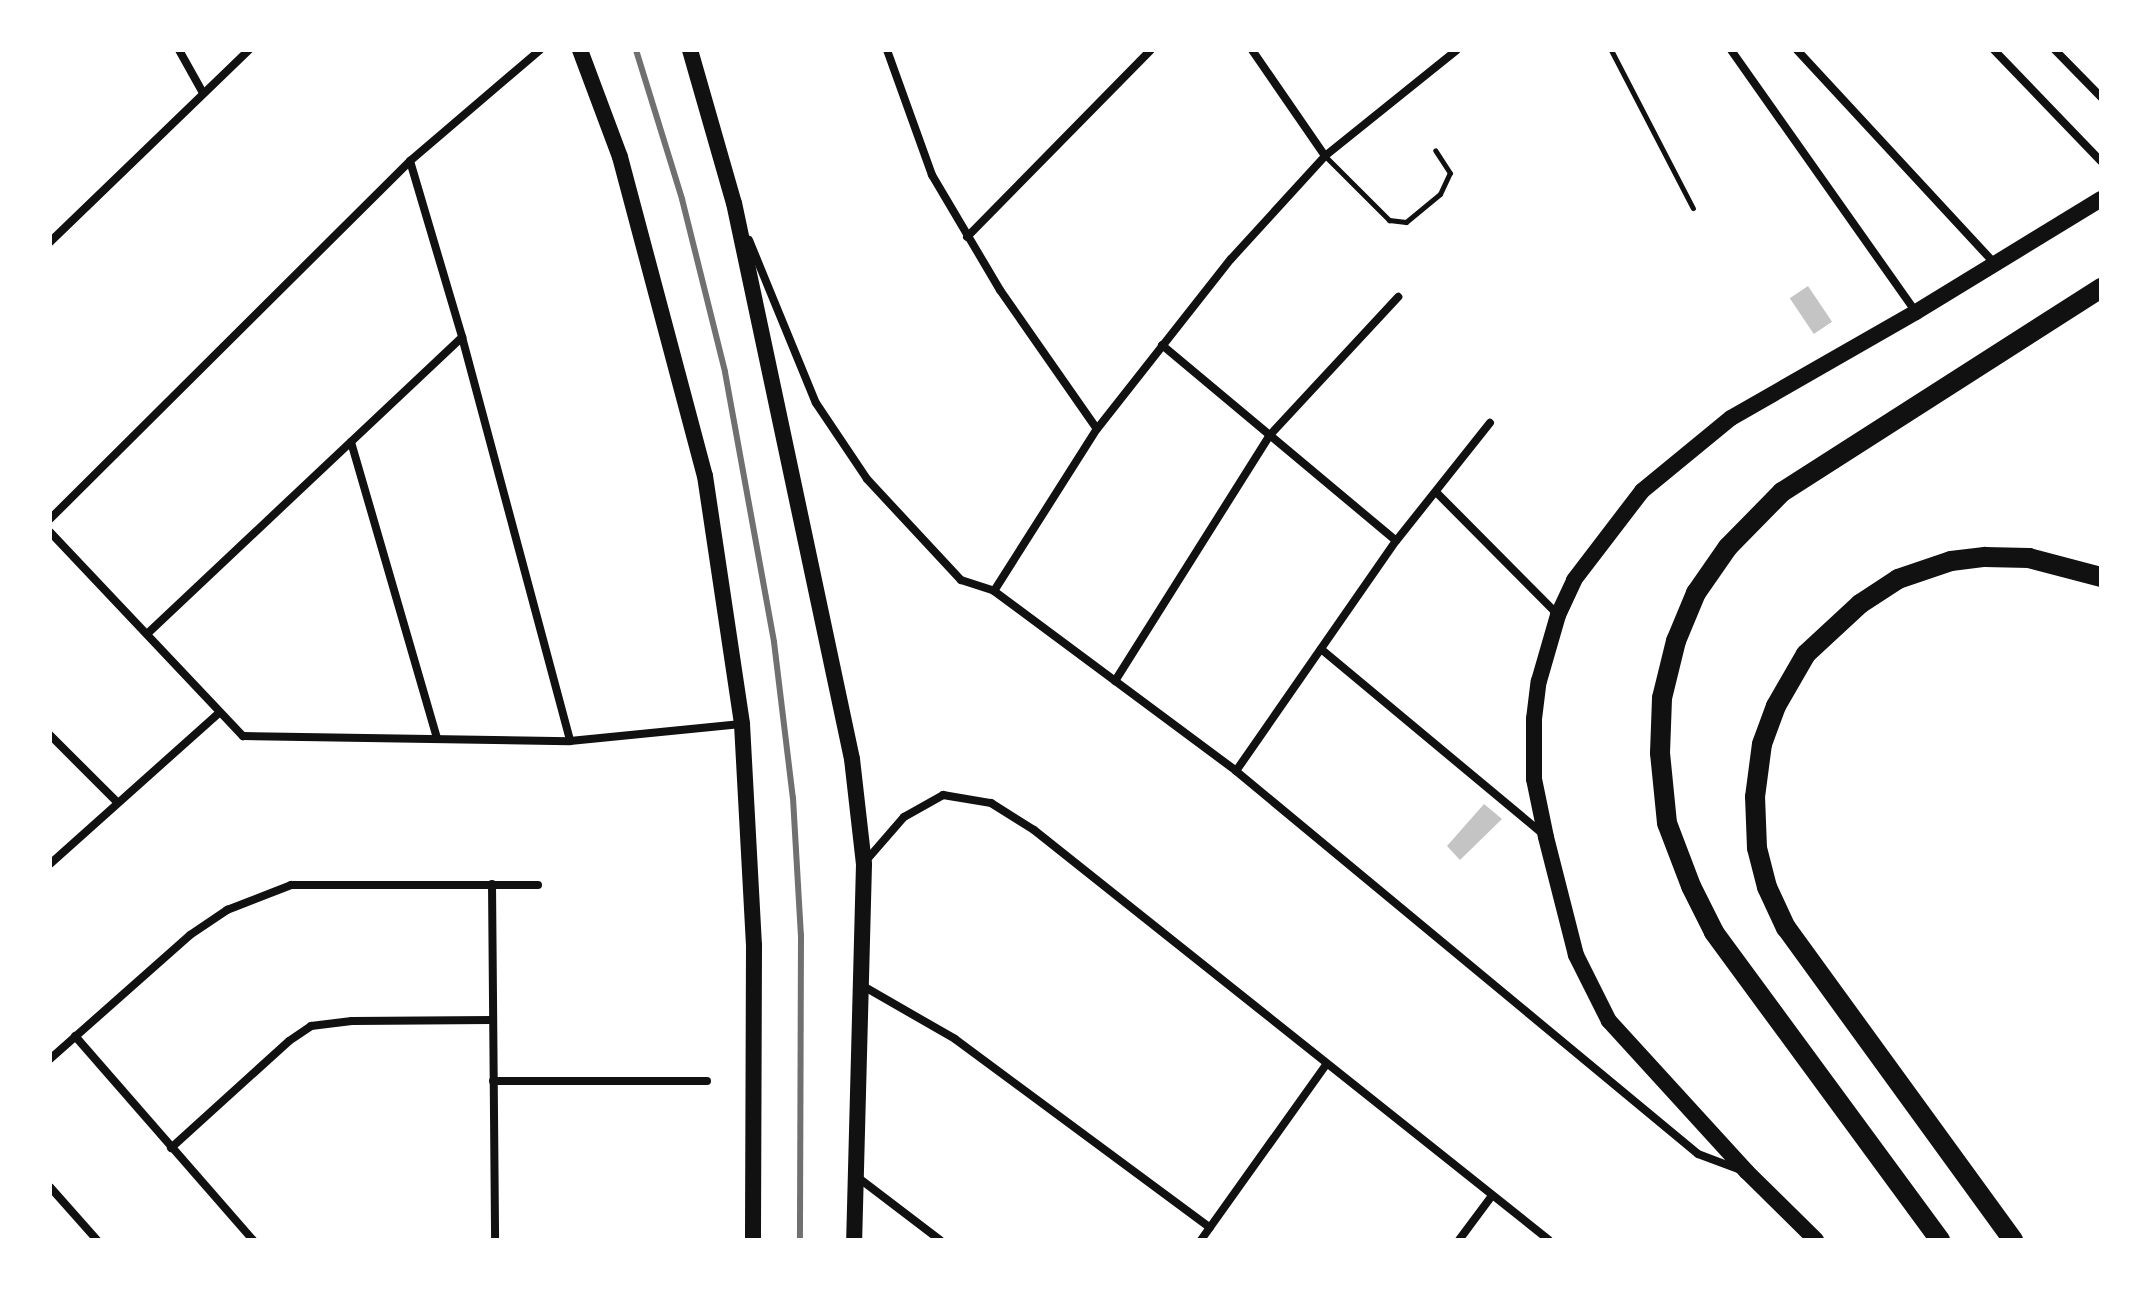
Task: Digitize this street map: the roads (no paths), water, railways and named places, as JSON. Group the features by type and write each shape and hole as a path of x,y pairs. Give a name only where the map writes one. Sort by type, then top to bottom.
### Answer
{"highway":[{"path":"1940,1240 1714,932 1691,886 1667,823 1660,753 1662,698 1676,641 1696,593 1728,547 1782,492 2101,288"},
{"path":"2013,1240 1786,928 1767,887 1757,848 1755,797 1762,744 1776,706 1806,654 1860,604 1898,579 1951,561 1985,557 2029,558 2101,577"}],"main road":[{"path":"580,50 620,157 705,476 742,724 754,945 753,1240"},
{"path":"690,50 734,203 852,759 864,864 854,1240"},
{"path":"1816,1240 1747,1172 1609,1021 1576,955 1534,779 1534,719 1539,681 1558,615 1574,580 1642,491 1731,418 1916,312 1993,262 2101,199"}],"street":[{"path":"179,50 203,93"},
{"path":"50,242 249,50"},
{"path":"50,519 410,161 540,50"},
{"path":"887,50 932,175 967,237 1097,429"},
{"path":"967,237 1151,50"},
{"path":"1252,50 1325,156"},
{"path":"994,591 1097,429 1231,259 1325,156 1457,50"},
{"path":"1797,50 1993,262"},
{"path":"1994,50 2101,161"},
{"path":"2055,50 2101,97"},
{"path":"1733,51 1916,312"},
{"path":"410,161 462,337 570,741"},
{"path":"734,203 816,403 867,479 928,549 961,580 994,591 1236,771 1698,1154 1747,1172"},
{"path":"1115,681 1269,436 1398,297"},
{"path":"147,634 462,337"},
{"path":"1162,345 1396,541"},
{"path":"1236,771 1396,541 1490,423"},
{"path":"351,442 437,738"},
{"path":"1436,492 1558,615"},
{"path":"50,532 243,736 570,741 742,724"},
{"path":"1321,649 1546,837"},
{"path":"50,864 219,713"},
{"path":"50,735 117,802"},
{"path":"864,864 904,817 943,795 991,803 1034,830 1491,1197 1549,1240"},
{"path":"492,884 495,1240"},
{"path":"50,1059 190,935 227,910 291,885 538,885"},
{"path":"863,986 955,1039 1210,1228"},
{"path":"171,1148 289,1041 311,1026 352,1021 492,1020"},
{"path":"75,1036 253,1240"},
{"path":"1201,1240 1326,1065"},
{"path":"493,1081 707,1081"},
{"path":"856,1176 940,1240"},
{"path":"50,1187 97,1240"},
{"path":"1459,1240 1491,1197"}],"lane":[{"path":"1611,50 1693,208"},
{"path":"1325,156 1389,220 1406,222 1440,194 1450,173 1435,150"}],"railway":[{"path":"636,50 682,199 725,372 774,642 793,798 801,935 800,1240"}]}
